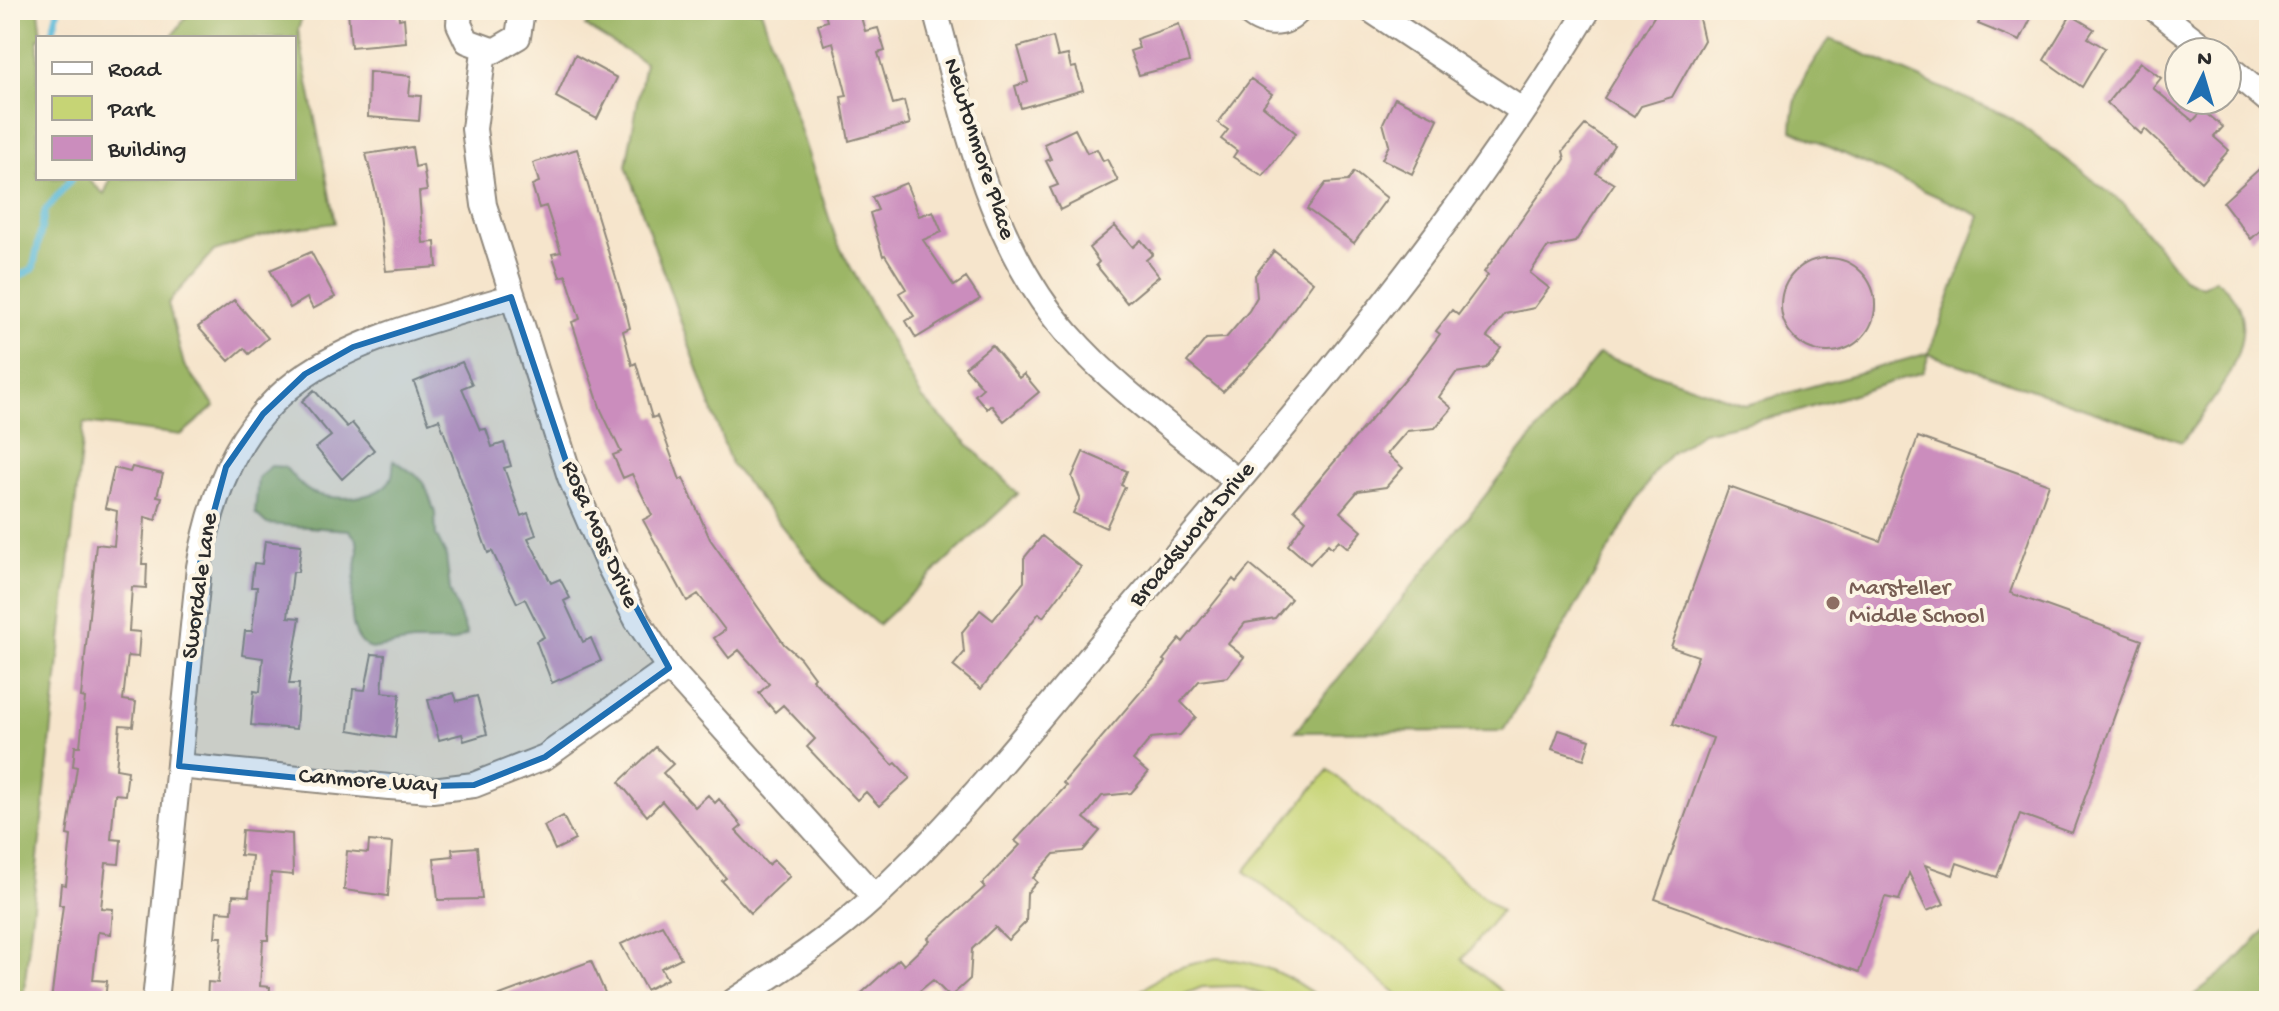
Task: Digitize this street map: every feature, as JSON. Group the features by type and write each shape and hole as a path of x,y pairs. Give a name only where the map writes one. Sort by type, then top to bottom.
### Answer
{"street":[{"path":"460,10 462,33 467,41 484,51 494,51 511,44 522,29 522,10"},
{"name":"Newtonmore Place","path":"935,10 991,203 1013,252 1038,293 1068,334 1106,372 1238,482"},
{"path":"1246,10 1256,19 1276,23 1286,21 1299,10"},
{"path":"1371,10 1523,111"},
{"name":"Broadsword Drive","path":"734,1001 827,937 875,897 968,799 1238,482 1428,248 1523,111 1588,10"},
{"path":"2156,10 2189,36"},
{"name":"Rosa Moss Drive","path":"484,51 474,129 475,154 488,219 580,503 637,620 669,668 875,897"},
{"path":"2243,79 2269,101"},
{"name":"Swordale Lane","path":"155,1001 206,528 226,467 243,438 285,390 328,360 422,323 511,297"},
{"name":"Canmore Way","path":"179,766 432,790 474,785 545,757 669,668"}],"highlighted area":[{"path":"511,297 580,503 669,668 545,757 474,785 389,787 179,766 199,567 226,467 263,414 305,374 353,347"}],"green space":[{"path":"10,10 39,10 42,36 36,36 36,180 89,180 104,194 110,180 296,180 296,36 172,36 191,10 304,10 298,30 335,223 280,230 214,251 168,303 184,365 215,406 181,435 84,423 24,991 15,1001 10,1001"},
{"path":"613,10 761,10 837,242 922,398 1018,494 878,625 826,581 731,464 626,166 645,63 585,26"},
{"path":"1830,39 2013,119 2125,205 2183,278 2202,286 2215,279 2233,297 2241,317 2241,339 2235,361 2224,383 2182,442 1929,354 1923,372 1796,412 1702,432 1673,452 1655,471 1503,731 1295,732 1599,354 1746,405 1929,353 1980,216 1792,130 1802,82"},
{"path":"394,460 420,478 435,513 436,535 446,555 450,590 467,635 452,642 412,642 371,649 361,642 352,619 358,551 357,540 349,530 267,524 255,513 258,478 271,466 285,467 313,493 352,498 372,494 387,484"},
{"path":"1328,770 1501,911 1462,959 1510,998 1508,1001 1406,1001 1245,871"},
{"path":"2269,926 2269,1001 2186,1001 2232,965"},
{"path":"1216,958 1273,970 1323,1001 1280,1001 1239,986 1202,987 1168,1001 1127,1001 1169,970"}],"building":[{"path":"348,10 398,10 399,19 404,18 406,42 351,47"},
{"path":"824,10 859,10 865,31 878,28 885,51 878,53 893,104 904,101 910,124 849,141 841,97 847,96 833,42 824,45 818,24 827,21"},
{"path":"1658,10 1697,10 1704,40 1672,97 1641,106 1634,117 1604,98"},
{"path":"1985,10 2035,10 2020,41 1978,24"},
{"path":"2071,15 2094,29 2088,38 2105,48 2082,87 2044,60"},
{"path":"1179,24 1189,62 1139,75 1130,51 1139,48 1136,39"},
{"path":"1053,37 1058,57 1068,55 1071,68 1076,67 1083,90 1021,108 1015,86 1028,82 1018,47"},
{"path":"575,55 617,78 597,119 556,97"},
{"path":"2140,62 2161,78 2153,88 2163,96 2163,116 2187,116 2193,121 2198,116 2210,116 2223,127 2214,137 2229,150 2201,182 2145,129 2141,134 2107,103"},
{"path":"369,72 411,76 409,95 421,96 419,121 368,117"},
{"path":"1251,79 1272,94 1263,106 1296,133 1263,176 1233,157 1237,151 1221,139 1228,130 1218,123"},
{"path":"1395,98 1438,119 1412,174 1382,159 1389,145 1383,123"},
{"path":"1585,125 1614,145 1596,173 1614,184 1575,242 1547,248 1530,273 1549,288 1534,308 1505,314 1487,337 1501,347 1486,368 1456,373 1439,397 1452,408 1435,428 1407,431 1387,454 1403,468 1386,487 1358,491 1340,512 1362,531 1348,548 1339,540 1332,548 1328,544 1310,564 1288,545 1306,520 1294,509 1411,372 1440,334 1436,331 1452,310 1458,315 1488,275 1484,272 1565,159 1563,151"},
{"path":"1075,129 1087,153 1097,149 1103,161 1107,159 1118,181 1060,210 1050,188 1058,185 1046,161 1051,159 1044,144"},
{"path":"412,147 415,167 423,165 427,191 419,192 423,243 435,242 437,267 386,271 377,198 366,154"},
{"path":"577,149 625,307 630,328 623,331 632,365 636,363 652,418 657,416 680,480 683,478 710,539 784,644 800,658 814,677 812,679 893,765 896,763 910,778 879,806 866,792 857,800 807,747 815,739 783,705 775,712 759,693 769,684 739,650 729,658 714,638 725,630 698,594 687,601 643,520 652,515 632,474 623,478 613,455 621,452 601,410 572,322 580,319 566,275 560,277 552,254 561,252 546,206 539,208 532,185 539,182 533,163"},
{"path":"2269,160 2269,223 2251,239 2223,202"},
{"path":"1354,172 1387,198 1354,243 1307,209 1326,183 1348,181"},
{"path":"906,183 919,216 933,211 942,232 923,240 954,286 966,278 980,299 916,338 906,321 914,316 899,293 906,289 883,256 870,213 878,210 872,197"},
{"path":"1115,226 1133,247 1141,240 1153,254 1146,260 1159,276 1127,303 1096,265 1099,262 1089,248"},
{"path":"1274,251 1313,282 1265,348 1223,392 1187,362 1206,339 1226,338 1249,311 1257,297 1255,275"},
{"path":"311,252 335,297 313,309 307,298 290,308 270,270"},
{"path":"1828,258 1846,261 1861,272 1872,287 1875,305 1872,323 1861,338 1846,349 1828,352 1810,349 1795,338 1784,323 1781,305 1784,287 1795,272 1810,261"},
{"path":"234,300 268,338 249,354 244,348 229,361 198,327"},
{"path":"992,345 1019,378 1024,374 1039,392 1004,421 991,405 987,409 975,395 983,388 965,367"},
{"path":"462,362 472,384 462,388 480,430 486,429 492,447 504,443 511,466 504,468 521,516 528,513 536,535 528,538 551,583 560,579 570,598 564,601 583,642 591,638 601,661 552,683 536,641 544,637 525,599 517,603 492,551 488,553 439,419 429,423 414,382"},
{"path":"314,390 347,427 352,423 374,450 342,479 316,448 331,436 302,401"},
{"path":"1918,437 2049,484 2010,593 2142,640 2072,833 2020,814 1997,877 1957,863 1953,875 1925,865 1944,904 1927,911 1909,873 1899,900 1885,897 1859,972 1655,899 1713,738 1673,724 1698,656 1671,647 1729,487 1880,541"},
{"path":"1083,452 1127,471 1121,485 1125,487 1106,528 1073,513 1080,498 1072,477"},
{"path":"132,467 163,474 157,496 162,497 156,520 145,517 142,564 147,564 146,588 132,587 129,631 140,632 138,657 128,656 123,700 136,702 133,726 120,725 116,769 128,771 125,795 115,794 111,839 121,840 119,864 106,863 101,908 113,909 111,934 98,932 93,980 107,981 105,1001 51,1001 63,905 59,905 61,884 66,885 71,836 67,835 77,767 73,766 75,746 80,746 85,698 81,697 96,544 114,546 117,511 105,508 114,468 130,472"},
{"path":"1042,536 1081,567 1043,617 1039,613 981,689 953,666 964,653 962,632 980,610 993,620 1024,582 1024,558"},
{"path":"265,541 301,545 298,572 293,572 288,617 300,618 289,684 299,684 296,729 251,725 254,691 260,692 263,658 242,655 245,631 252,631 257,587 251,587 254,563 262,564"},
{"path":"1250,565 1291,599 1275,618 1245,623 1228,644 1244,657 1228,677 1199,681 1181,702 1196,717 1180,735 1151,738 1133,760 1148,773 1131,793 1102,796 1084,818 1100,831 1083,851 1054,854 1033,878 1037,882 1027,893 1026,922 1008,940 995,927 972,949 970,979 950,997 933,980 907,1001 853,1001 899,959 904,965 930,940 928,938 985,887 982,884 1020,845 1015,841 1066,786 1063,783 1166,662 1163,660 1180,639 1183,642 1233,579 1236,582"},
{"path":"372,654 385,655 382,692 400,694 395,738 349,730 353,689 365,690"},
{"path":"454,693 457,701 477,696 487,734 464,741 462,734 439,740 428,700"},
{"path":"1559,730 1590,740 1584,759 1552,749"},
{"path":"656,747 673,764 663,773 695,807 708,795 715,803 719,799 742,826 736,831 768,865 774,860 790,876 751,913 722,881 726,878 662,801 647,816 619,782"},
{"path":"563,816 575,840 555,850 544,826"},
{"path":"242,830 292,834 293,875 271,873 268,940 263,940 260,986 270,987 269,1001 207,1001 208,982 218,983 222,937 215,937 217,911 232,912 233,895 249,896 252,856 240,855"},
{"path":"369,841 392,843 388,896 344,890 347,851 368,853"},
{"path":"477,847 482,899 438,900 434,858 453,856 452,849"},
{"path":"662,925 681,958 661,968 667,979 646,990 621,944"},
{"path":"591,961 606,995 592,1001 492,1001 492,998"}],"waterway":[{"path":"52,36 58,10"},
{"path":"10,287 17,277 33,269 45,211 70,180"}],"place":[{"name":"Marsteller Middle School","path":"1833,603"}]}
